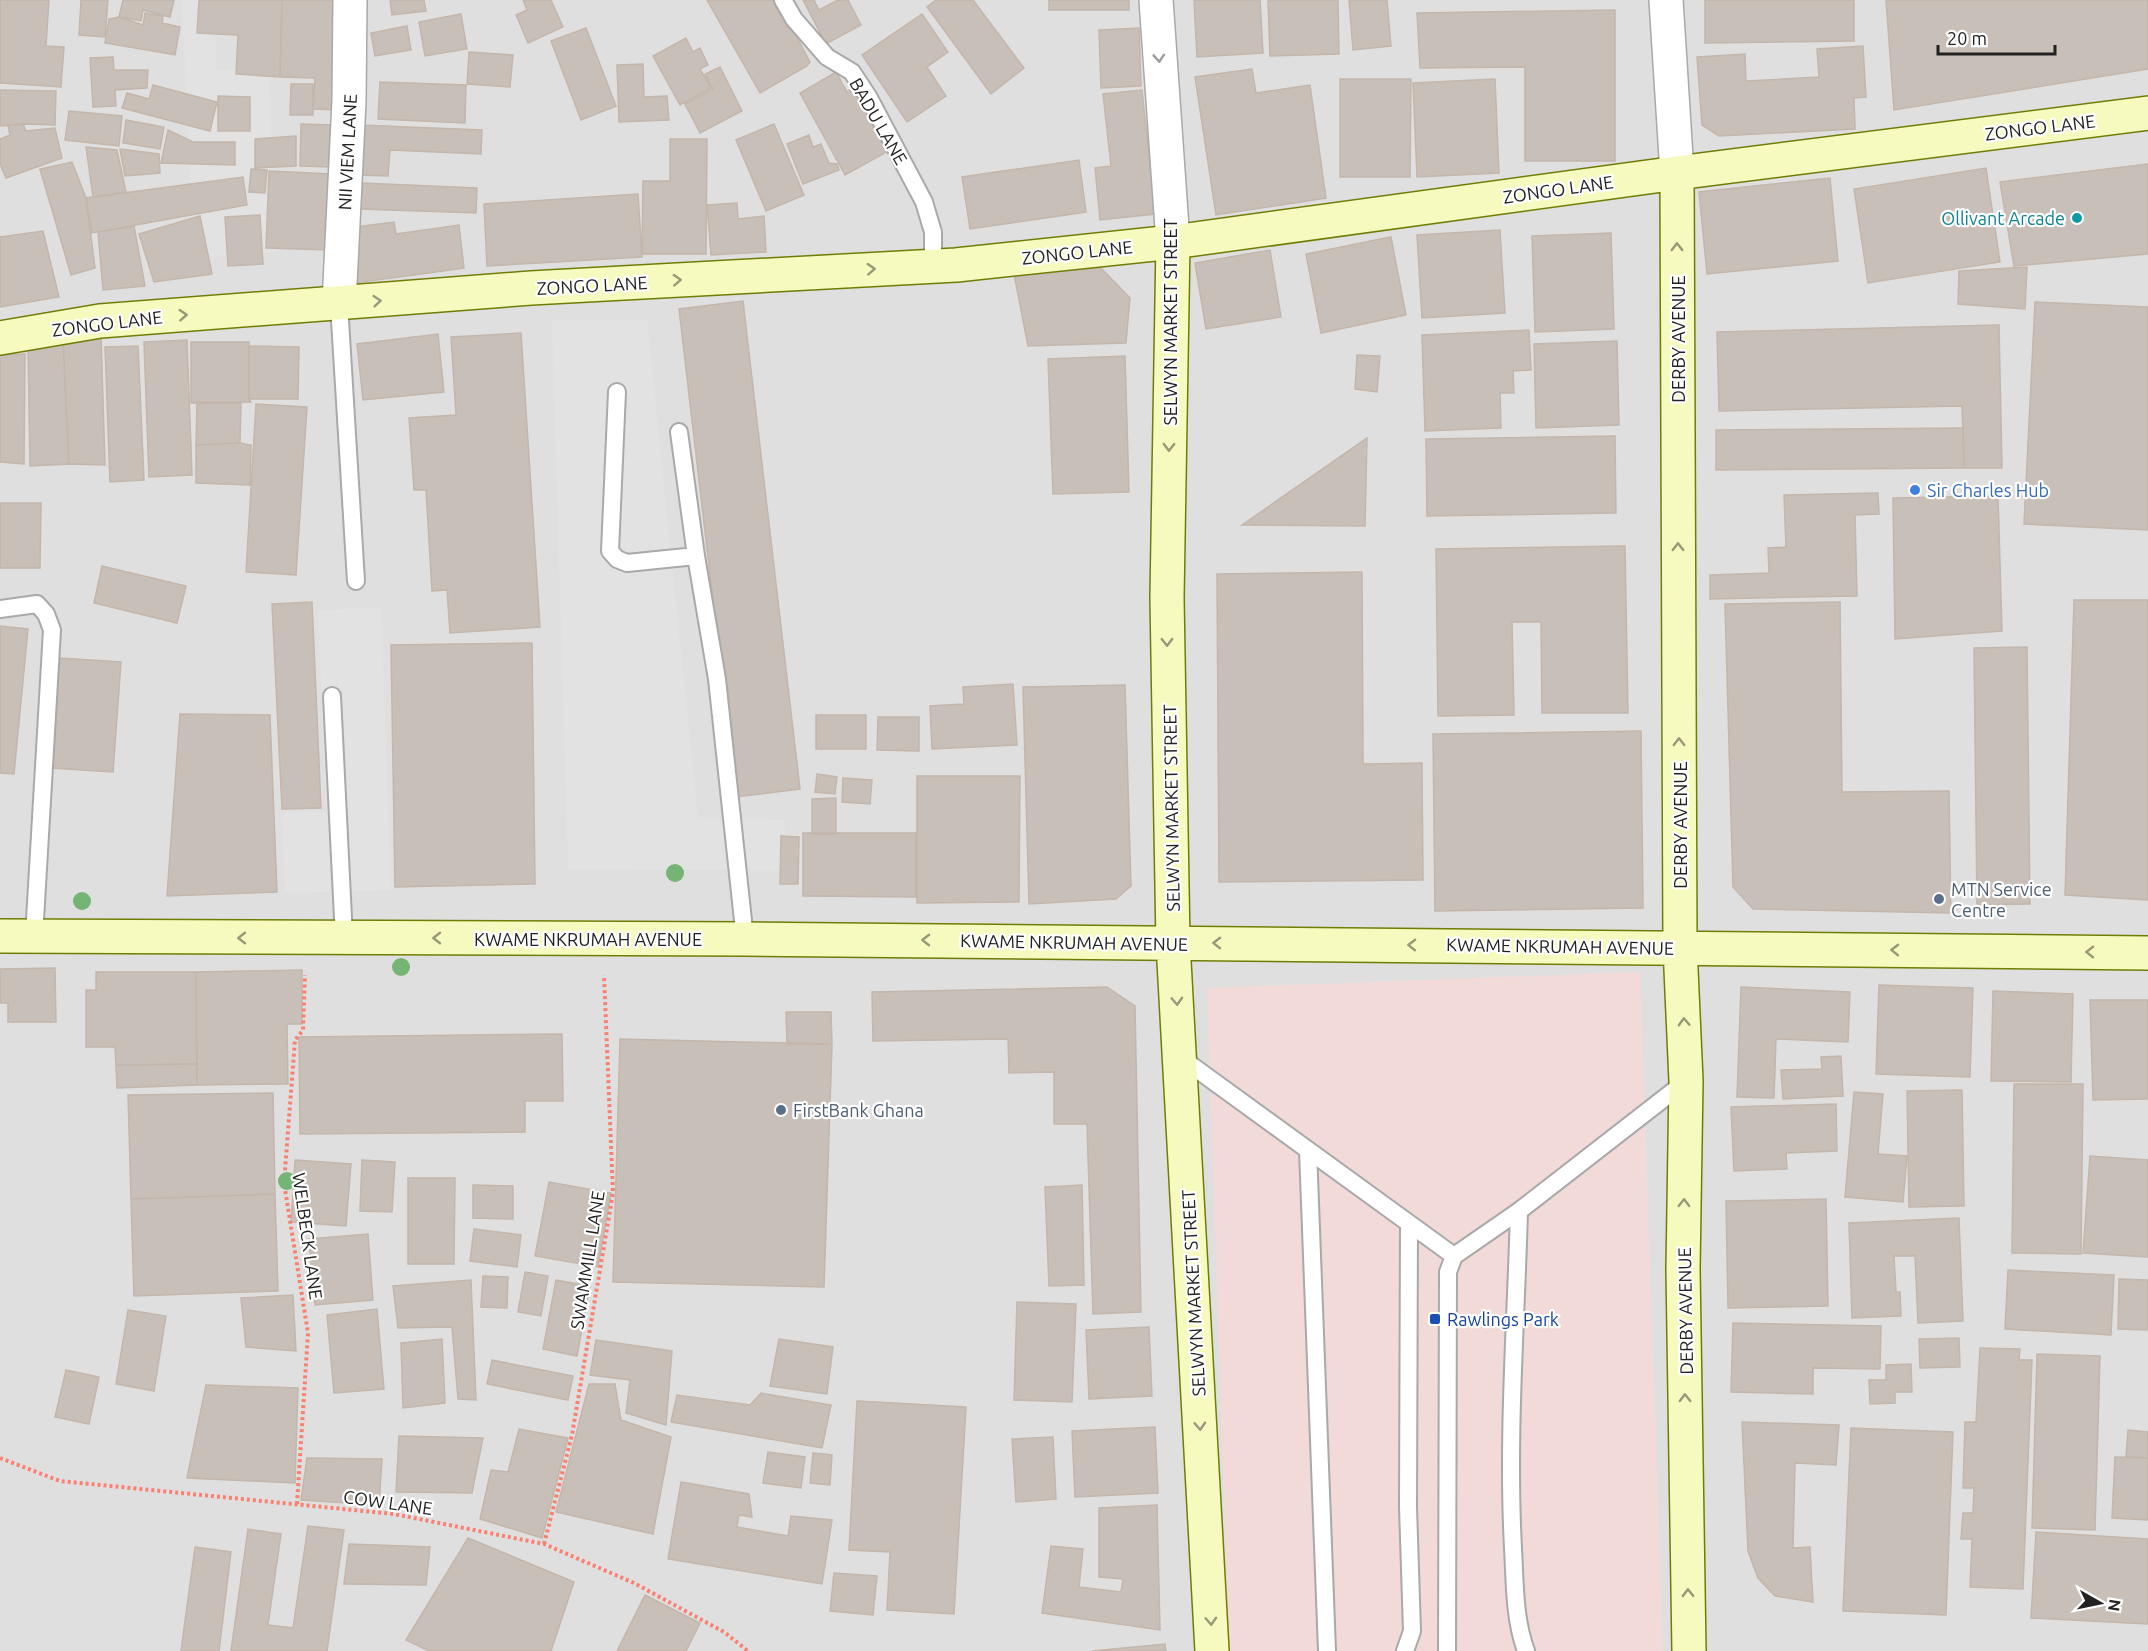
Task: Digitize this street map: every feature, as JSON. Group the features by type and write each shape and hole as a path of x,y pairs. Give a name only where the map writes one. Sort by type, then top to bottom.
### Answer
{"main road":[{"name":"ZONGO LANE","path":"0,338 100,321 531,288 933,266 1173,242 1677,173 2148,113"},
{"name":"DERBY AVENUE","path":"1677,173 1680,947 1686,1081 1683,1269 1689,1651"},
{"name":"SELWYN MARKET STREET","path":"1173,242 1167,598 1173,943 1212,1651"},
{"name":"KWAME NKRUMAH AVENUE","path":"0,936 745,939 2148,953"}],"street":[{"name":"NII VIEM LANE","path":"339,304 349,101 350,0"},
{"name":"SELWYN MARKET STREET","path":"1156,0 1173,242"},
{"name":"DERBY AVENUE","path":"1666,0 1677,173"}],"lane":[{"name":"BADU LANE","path":"783,0 794,19 827,57 852,72 869,98 924,202 933,232 933,266"},
{"path":"339,304 356,581"},
{"path":"617,392 610,551 617,559 627,563 696,556"},
{"path":"679,432 696,556 717,679 745,939"},
{"path":"0,609 37,604 46,614 52,630 34,937"},
{"path":"332,696 344,938"},
{"path":"1180,1057 1454,1256"},
{"path":"1447,1651 1448,1272 1454,1256 1519,1211 1686,1081"},
{"path":"1308,1150 1327,1651"},
{"path":"1519,1211 1510,1499 1518,1631 1526,1651"},
{"path":"1405,1651 1412,1631 1408,1507 1409,1224"}],"path":[{"name":"WELBECK LANE","path":"297,1504 308,1333 284,1183 295,1040 303,1030 307,938"},
{"name":"SWAMMILL LANE","path":"544,1544 572,1435 613,1193 603,939"},
{"name":"COW LANE","path":"0,1458 60,1481 394,1514 544,1544 634,1583 724,1632 748,1651"}],"shaded area":[{"path":"0,0 2148,0 2148,1651 0,1651"},
{"path":"182,0 213,0 217,70 268,68 277,252 194,257"},
{"path":"552,320 647,320 698,819 785,820 783,871 568,869"},
{"path":"381,607 391,890 285,893 282,813 326,811 318,610"},
{"name":"Rawlings Park","path":"1640,972 1663,1651 1229,1651 1207,988"}],"building":[{"path":"0,0 49,0 46,46 64,47 61,87 0,83"},
{"path":"81,0 108,0 105,37 79,35"},
{"path":"123,0 174,0 170,17 143,10 141,21 119,17"},
{"path":"199,0 282,0 280,77 236,74 238,35 197,33"},
{"path":"282,0 343,0 340,110 313,109 315,78 280,77"},
{"path":"390,0 424,0 426,11 392,15"},
{"path":"523,0 551,0 563,27 528,43 516,15 527,10"},
{"path":"707,0 773,0 788,28 791,26 810,62 807,66 760,93"},
{"path":"803,0 814,0 819,10 838,0 848,0 861,25 826,44"},
{"path":"936,0 973,0 1024,68 991,94 927,7"},
{"path":"1049,0 1129,0 1129,10 1049,10"},
{"path":"1194,0 1260,0 1263,53 1197,57"},
{"path":"1268,0 1338,0 1339,54 1270,56"},
{"path":"1349,0 1387,0 1391,46 1353,50"},
{"path":"1705,0 1854,0 1854,41 1705,43"},
{"path":"1886,0 2148,0 2148,69 1894,110"},
{"path":"1615,10 1615,161 1525,161 1525,67 1420,68 1417,13"},
{"path":"145,13 163,16 162,23 180,27 175,55 105,43 109,19 119,17 143,25"},
{"path":"461,14 467,49 425,56 419,22"},
{"path":"922,14 948,52 927,67 946,96 907,122 862,55"},
{"path":"407,26 411,50 375,56 371,33"},
{"path":"586,28 616,106 581,120 551,41"},
{"path":"1139,28 1141,86 1101,88 1099,30"},
{"path":"686,38 693,52 700,48 708,65 700,69 711,88 680,105 653,56"},
{"path":"1863,46 1866,97 1854,98 1855,129 1719,136 1702,125 1697,57 1745,54 1746,81 1819,77 1817,49"},
{"path":"469,52 513,55 510,87 467,84"},
{"path":"113,57 114,70 148,70 147,88 115,90 116,106 93,107 90,58"},
{"path":"643,64 644,97 667,96 669,120 619,122 617,65"},
{"path":"720,67 742,111 700,133 685,104 713,89 705,74"},
{"path":"1252,69 1256,93 1310,85 1326,198 1216,215 1195,77"},
{"path":"836,72 847,92 857,86 892,149 845,175 800,93"},
{"path":"1340,79 1411,79 1410,177 1340,177"},
{"path":"1495,79 1499,173 1417,177 1413,83"},
{"path":"380,82 466,85 465,123 378,119"},
{"path":"291,84 313,84 313,115 290,115"},
{"path":"153,85 217,102 210,131 122,108 127,93 149,99"},
{"path":"0,90 56,91 55,125 0,126"},
{"path":"1142,90 1155,214 1100,220 1095,168 1111,166 1103,94"},
{"path":"218,96 250,97 250,131 218,131"},
{"path":"69,111 122,116 119,146 65,140"},
{"path":"126,120 164,127 160,149 123,143"},
{"path":"23,124 26,131 55,128 62,158 6,178 0,164 0,139 10,135 8,125"},
{"path":"301,124 333,125 332,167 300,166"},
{"path":"774,124 804,195 766,211 736,140"},
{"path":"360,125 482,130 481,154 390,150 388,176 358,175"},
{"path":"168,130 193,142 235,142 235,165 161,163"},
{"path":"809,135 813,147 821,144 829,163 837,164 839,170 803,184 787,144"},
{"path":"296,136 296,166 255,168 255,139"},
{"path":"670,139 707,139 706,254 642,254 643,181 670,181"},
{"path":"86,147 117,150 126,192 93,197"},
{"path":"120,149 159,154 160,173 125,176"},
{"path":"1079,160 1086,212 970,229 962,177"},
{"path":"72,162 86,198 95,268 71,275 40,169"},
{"name":"Ollivant Arcade","path":"2148,164 2148,254 2014,266 2000,182"},
{"path":"1986,168 2000,262 1868,283 1854,189"},
{"path":"251,169 267,170 265,193 249,192"},
{"path":"269,171 331,174 328,250 266,248"},
{"path":"243,177 247,205 92,233 86,198"},
{"path":"1830,178 1838,261 1707,274 1699,192"},
{"path":"362,183 477,188 476,213 361,209"},
{"path":"638,194 642,257 487,266 484,204"},
{"path":"737,203 738,219 764,216 766,252 711,255 707,205"},
{"path":"260,215 263,264 228,266 225,217"},
{"path":"200,216 212,274 154,282 139,234"},
{"path":"394,222 396,234 459,225 464,268 355,283 348,228"},
{"path":"134,226 145,286 103,290 98,232"},
{"path":"1500,230 1505,313 1422,318 1417,235"},
{"path":"43,231 59,297 0,307 0,237"},
{"path":"1611,233 1614,329 1535,332 1532,236"},
{"path":"1391,237 1406,315 1321,333 1306,254"},
{"path":"1270,250 1281,317 1206,329 1195,263"},
{"path":"1100,267 1130,298 1126,343 1028,346 1014,274"},
{"path":"2027,267 2025,309 1958,304 1959,271"},
{"path":"743,301 800,789 736,797 679,309"},
{"path":"2035,302 2148,307 2148,530 2024,524"},
{"path":"1999,325 2002,468 1964,468 1962,406 1719,411 1717,332"},
{"path":"1529,330 1531,370 1513,371 1514,393 1500,393 1501,428 1425,431 1422,335"},
{"path":"521,333 540,627 450,633 447,590 432,591 426,490 414,490 409,418 456,415 451,337"},
{"path":"438,334 444,392 363,400 357,344"},
{"path":"101,335 105,465 69,464 63,340"},
{"path":"63,340 69,464 30,466 28,345"},
{"path":"187,340 192,475 149,477 144,342"},
{"path":"1617,341 1619,425 1536,428 1534,344"},
{"path":"191,342 249,342 249,399 251,402 191,403"},
{"path":"138,346 144,480 110,482 105,347"},
{"path":"249,346 299,347 298,399 249,399"},
{"path":"25,354 24,464 0,462 0,355"},
{"path":"1357,355 1380,356 1377,392 1355,389"},
{"path":"1125,356 1129,492 1053,494 1048,359"},
{"path":"197,402 241,403 240,443 196,445"},
{"path":"256,404 307,407 296,575 246,572"},
{"path":"1963,428 1964,468 1716,470 1716,430"},
{"path":"1615,436 1616,513 1427,516 1426,439"},
{"path":"1367,438 1365,526 1242,525"},
{"path":"240,443 251,445 250,485 196,483 196,445"},
{"path":"1878,493 1879,514 1855,515 1857,596 1710,599 1710,575 1769,573 1768,548 1786,547 1784,495"},
{"path":"1998,496 2002,631 1895,639 1893,498"},
{"path":"0,503 41,503 40,568 0,568"},
{"path":"1625,546 1628,713 1542,713 1541,622 1512,622 1514,715 1438,716 1436,549"},
{"path":"102,566 186,586 177,623 94,603"},
{"path":"1362,572 1363,764 1422,763 1423,880 1219,882 1217,574"},
{"path":"2074,600 2148,600 2148,900 2065,895"},
{"path":"312,602 321,808 282,809 272,604"},
{"path":"1840,602 1842,792 1949,791 1951,913 1753,909 1733,887 1725,604"},
{"path":"0,626 28,629 14,774 0,773"},
{"path":"532,643 535,884 395,887 391,645"},
{"path":"2027,647 2030,904 1977,905 1974,648"},
{"path":"59,658 121,662 113,772 51,768"},
{"path":"1013,684 1017,745 932,749 930,706 964,704 963,687"},
{"path":"1125,685 1131,886 1116,899 1029,904 1023,687"},
{"path":"180,714 270,715 277,892 167,896"},
{"path":"816,715 866,715 866,749 816,749"},
{"path":"878,717 919,717 919,751 877,750"},
{"path":"1641,731 1643,908 1435,911 1433,734"},
{"path":"817,774 837,777 835,794 815,792"},
{"path":"917,776 1020,776 1019,902 917,903"},
{"path":"843,778 872,780 870,804 842,802"},
{"path":"836,798 836,834 812,834 812,799"},
{"path":"803,833 916,833 916,897 803,896"},
{"path":"781,836 799,837 798,884 780,884"},
{"path":"55,968 56,1022 8,1022 8,1003 0,1003 0,969"},
{"path":"302,970 302,1024 287,1024 288,1084 197,1085 196,972"},
{"path":"96,972 196,972 197,1064 116,1065 115,1047 86,1047 86,990 96,990"},
{"path":"1879,985 1973,988 1970,1077 1876,1074"},
{"path":"1107,987 1135,1006 1141,1312 1093,1314 1087,1124 1054,1124 1054,1072 1009,1073 1008,1039 873,1041 872,992"},
{"path":"1741,987 1850,992 1848,1042 1776,1039 1774,1098 1737,1097"},
{"path":"1993,991 2073,994 2071,1082 1991,1081"},
{"path":"2090,1000 2148,1000 2148,1099 2093,1100"},
{"path":"786,1012 831,1012 832,1044 787,1044"},
{"path":"562,1034 563,1101 525,1101 525,1132 300,1134 299,1037"},
{"path":"620,1039 832,1044 824,1287 613,1282"},
{"path":"1841,1056 1843,1096 1783,1099 1781,1070 1822,1069 1821,1057"},
{"path":"197,1064 197,1085 117,1088 116,1065"},
{"path":"2014,1084 2083,1084 2081,1254 2012,1253"},
{"path":"1962,1090 1964,1206 1909,1207 1907,1091"},
{"path":"1854,1092 1883,1094 1878,1154 1907,1156 1903,1202 1845,1197"},
{"path":"273,1093 275,1194 131,1199 128,1095"},
{"path":"1836,1104 1837,1151 1786,1153 1787,1169 1734,1171 1731,1107"},
{"path":"2090,1156 2148,1160 2148,1257 2083,1253"},
{"path":"295,1160 351,1164 346,1226 291,1222"},
{"path":"362,1160 395,1162 392,1212 360,1211"},
{"path":"408,1178 455,1178 454,1264 408,1264"},
{"path":"549,1182 611,1193 598,1267 535,1256"},
{"path":"473,1185 513,1186 513,1219 473,1218"},
{"path":"1082,1185 1084,1285 1049,1286 1045,1187"},
{"path":"275,1194 278,1291 134,1296 131,1199"},
{"path":"1826,1199 1828,1306 1728,1308 1726,1201"},
{"path":"1959,1218 1963,1321 1918,1323 1915,1256 1894,1256 1896,1292 1900,1292 1901,1316 1852,1318 1849,1223"},
{"path":"474,1229 521,1235 517,1267 470,1261"},
{"path":"368,1234 373,1300 315,1305 309,1239"},
{"path":"2008,1270 2114,1275 2111,1335 2005,1329"},
{"path":"525,1272 548,1276 541,1316 518,1312"},
{"path":"483,1276 508,1277 507,1308 481,1307"},
{"path":"2119,1279 2148,1280 2148,1330 2118,1329"},
{"path":"471,1280 476,1400 458,1399 452,1327 398,1328 393,1286"},
{"path":"556,1280 590,1286 577,1356 543,1349"},
{"path":"293,1295 296,1351 246,1347 241,1298"},
{"path":"1017,1302 1076,1304 1072,1402 1014,1400"},
{"path":"377,1309 384,1389 334,1393 327,1315"},
{"path":"128,1310 166,1316 154,1391 116,1384"},
{"path":"1733,1323 1881,1326 1880,1369 1813,1368 1813,1394 1731,1392"},
{"path":"1149,1327 1152,1396 1089,1399 1086,1330"},
{"path":"1959,1338 1960,1367 1920,1368 1919,1339"},
{"path":"442,1339 445,1403 403,1408 401,1343"},
{"path":"779,1339 833,1347 827,1394 770,1386"},
{"path":"596,1340 672,1351 666,1425 626,1413 630,1380 590,1375"},
{"path":"1980,1348 2020,1349 2019,1360 2032,1360 2023,1589 1970,1587 1972,1539 1961,1539 1963,1513 1973,1513 1974,1488 1963,1488 1965,1422 1976,1422"},
{"path":"2037,1354 2100,1356 2095,1530 2032,1528"},
{"path":"492,1360 573,1376 568,1400 487,1384"},
{"path":"1911,1364 1912,1392 1895,1392 1895,1403 1870,1404 1869,1380 1886,1380 1886,1365"},
{"path":"66,1370 99,1377 89,1424 55,1417"},
{"path":"589,1384 615,1384 621,1420 671,1437 653,1534 556,1512"},
{"path":"206,1385 298,1388 295,1483 187,1478"},
{"path":"761,1393 831,1405 822,1448 671,1422 677,1395 750,1405"},
{"path":"857,1401 966,1407 954,1614 887,1610 890,1552 849,1550"},
{"path":"1742,1422 1839,1425 1836,1465 1795,1463 1793,1548 1810,1547 1813,1602 1775,1596 1758,1578 1748,1551"},
{"path":"1155,1427 1158,1493 1075,1497 1072,1431"},
{"path":"1851,1428 1953,1432 1946,1615 1843,1611"},
{"path":"519,1429 568,1438 542,1538 480,1519 491,1470 508,1472"},
{"path":"2128,1430 2148,1432 2148,1458 2126,1457"},
{"path":"399,1436 483,1438 472,1493 396,1492"},
{"path":"1053,1437 1056,1499 1016,1502 1012,1439"},
{"path":"768,1452 805,1457 801,1488 763,1483"},
{"path":"813,1453 832,1455 830,1485 810,1483"},
{"path":"2115,1457 2148,1458 2148,1520 2112,1518"},
{"path":"307,1458 382,1459 379,1505 301,1500"},
{"path":"681,1482 749,1494 752,1517 739,1515 737,1527 788,1536 791,1516 832,1520 822,1584 668,1559"},
{"path":"1157,1505 1160,1630 1042,1613 1051,1546 1083,1549 1079,1587 1121,1592 1123,1579 1099,1577 1099,1508"},
{"path":"308,1526 344,1530 327,1651 231,1651 248,1529 281,1534 268,1625 293,1628"},
{"path":"2036,1532 2148,1539 2148,1624 2031,1618"},
{"path":"468,1538 574,1582 551,1651 429,1651 406,1640"},
{"path":"349,1544 430,1547 426,1585 344,1584"},
{"path":"195,1547 231,1552 219,1651 181,1651"},
{"path":"834,1573 877,1576 873,1615 830,1611"},
{"path":"645,1595 700,1623 686,1651 617,1651"},
{"path":"1165,1644 1166,1651 1092,1651"}],"place":[{"name":"Ollivant Arcade","path":"2077,218"},
{"name":"Sir Charles Hub","path":"1915,490"},
{"name":"MTN Service Centre","path":"1939,899"},
{"name":"FirstBank Ghana","path":"781,1110"},
{"name":"Rawlings Park","path":"1435,1319"}]}
